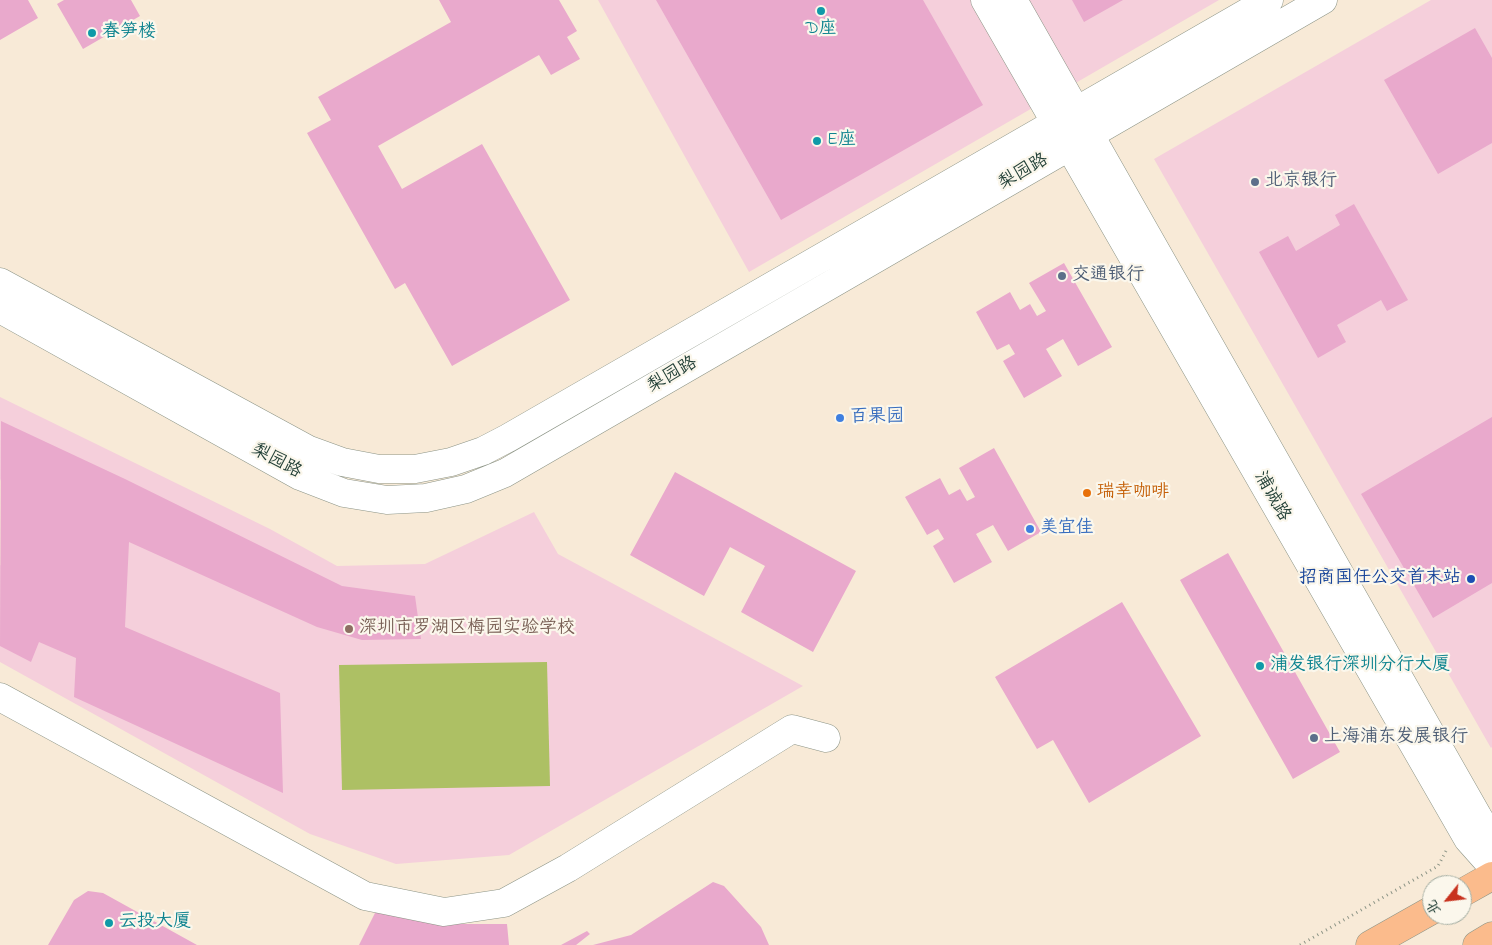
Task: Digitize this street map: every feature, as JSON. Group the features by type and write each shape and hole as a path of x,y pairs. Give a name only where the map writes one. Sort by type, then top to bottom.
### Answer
{"main road":[{"path":"1472,887 1492,876"},
{"path":"1370,945 1422,916"},
{"path":"1477,945 1492,936"}],"street":[{"path":"985,0 1066,117"},
{"path":"1012,0 1066,117"},
{"name":"梨园路","path":"0,282 309,450 342,462 379,469 415,469 451,462 483,451 508,438 1269,0"},
{"name":"梨园路","path":"0,309 300,476 344,493 387,500 426,498 466,489 505,473 1323,0"},
{"name":"浦诚路","path":"1066,117 1487,832 1492,851"},
{"name":"浦诚路","path":"1080,141 1468,839 1492,866"},
{"path":"0,697 365,896 444,912 504,903 568,868 792,729 826,738"}],"path":[{"path":"1300,945 1438,866 1446,851"}],"shaded area":[{"path":"598,0 1219,0 749,272"},
{"path":"1431,0 1492,0 1491,748 1154,159"},
{"name":"深圳市罗湖区梅园实验学校","path":"0,397 270,529 337,566 425,564 534,512 558,554 803,686 509,855 396,864 310,834 0,662 0,565 76,603 4,472 0,481"}],"green space":[{"path":"547,662 550,786 342,790 339,665"}],"building":[{"path":"0,0 28,0 38,18 0,40"},
{"name":"春笋楼","path":"64,0 131,0 140,16 83,49 57,4"},
{"path":"439,0 559,0 577,31 567,37 580,59 551,75 539,55 378,146 402,189 482,144 570,300 452,366 405,283 395,289 307,133 331,120 318,97 451,22"},
{"path":"656,0 923,0 983,105 781,220"},
{"path":"1072,0 1123,0 1084,22"},
{"path":"1475,28 1492,58 1492,143 1438,174 1384,80"},
{"path":"1354,204 1408,300 1387,311 1381,300 1337,325 1346,342 1318,358 1259,252 1288,236 1296,251 1340,225 1335,215"},
{"path":"1064,263 1112,347 1078,366 1063,339 1046,349 1062,376 1024,398 1003,361 1015,354 1009,344 997,350 976,312 1010,292 1020,310 1030,304 1037,316 1046,311 1029,283"},
{"path":"1492,417 1492,583 1433,618 1361,494"},
{"path":"1,421 125,479 342,586 415,596 421,639 362,640 317,627 129,542 125,627 280,693 283,793 74,697 76,658 39,642 31,662 0,646"},
{"path":"994,448 1041,532 1008,551 993,525 976,534 992,562 954,583 933,546 944,539 938,529 927,535 905,497 940,478 949,495 960,489 967,501 975,497 959,468"},
{"path":"675,472 856,571 813,652 741,612 765,566 730,547 704,596 630,555"},
{"name":"浦发银行深圳分行大厦","path":"1228,553 1340,752 1293,779 1180,580"},
{"path":"1122,602 1201,736 1089,803 1053,740 1037,749 995,677"},
{"path":"713,882 724,886 761,927 769,945 593,945 631,935"},
{"name":"云投大厦","path":"88,891 103,893 197,945 48,945 74,900"},
{"path":"378,907 453,924 507,924 509,945 359,945"},
{"path":"587,931 590,934 576,945 561,945"}],"place":[{"name":"D座","path":"821,11"},
{"name":"春笋楼","path":"92,33"},
{"name":"E座","path":"817,141"},
{"name":"北京银行","path":"1255,182"},
{"name":"交通银行","path":"1062,276"},
{"name":"百果园","path":"840,418"},
{"name":"瑞幸咖啡","path":"1087,493"},
{"name":"美宜佳","path":"1030,529"},
{"name":"招商国任公交首末站","path":"1471,579"},
{"name":"深圳市罗湖区梅园实验学校","path":"349,629"},
{"name":"浦发银行深圳分行大厦","path":"1260,666"},
{"name":"上海浦东发展银行","path":"1314,738"},
{"name":"云投大厦","path":"109,923"}]}
